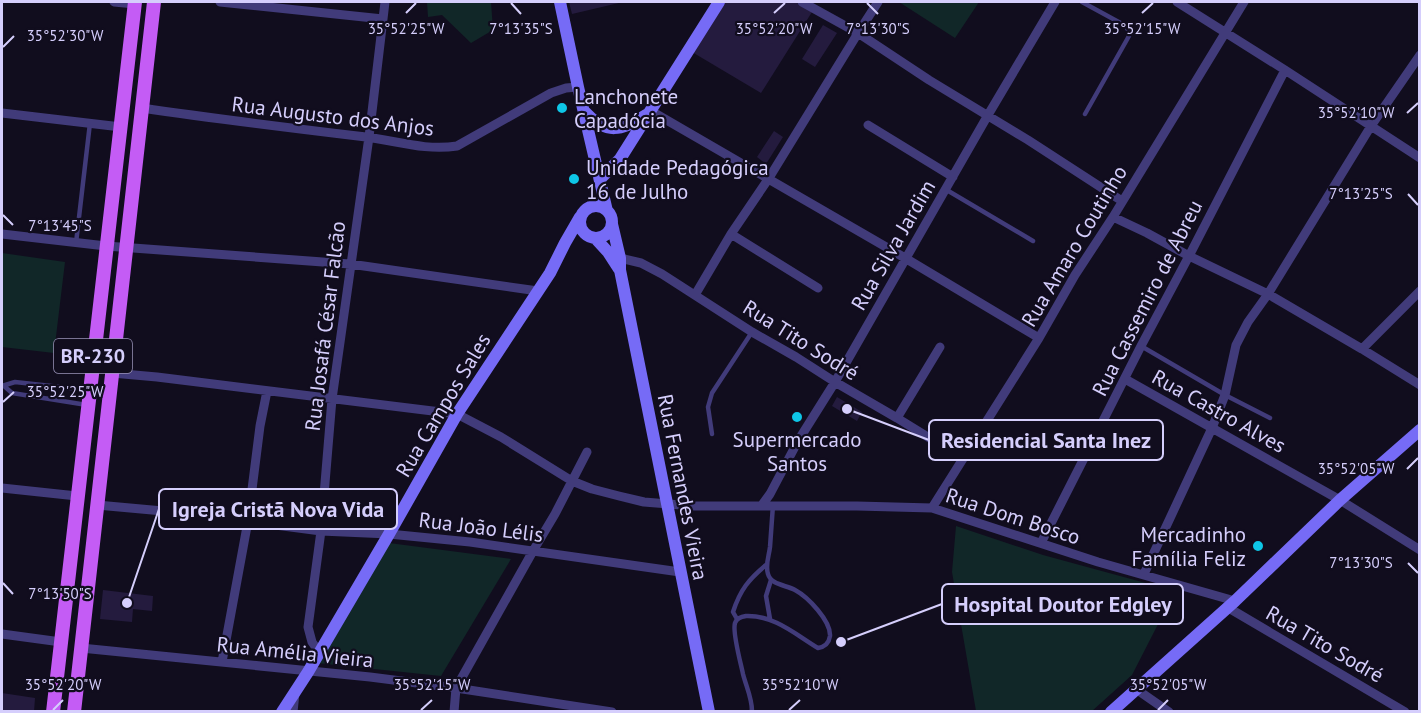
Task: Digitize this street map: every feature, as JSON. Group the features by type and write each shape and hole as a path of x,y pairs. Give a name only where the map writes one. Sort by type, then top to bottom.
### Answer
{"main road":[{"name":"BR-230","path":"74,711 154,2"},
{"name":"BR-230","path":"53,711 135,3"}],"street":[{"path":"114,2 135,3"},
{"path":"220,2 383,18"},
{"name":"Rua Josafá César Falcão","path":"319,652 312,642 308,627 321,531 332,399 369,137 385,2"},
{"path":"560,2 607,211 612,224 605,236 596,239 587,236 581,229 582,214 593,206 607,211"},
{"name":"Rua Campos Sales","path":"282,711 308,672 457,414 550,273 600,181 620,159 719,2"},
{"path":"802,2 858,33 1122,201"},
{"path":"695,295 878,2"},
{"name":"Rua Silva Jardim","path":"762,505 1055,2"},
{"name":"Rua Amaro Coutinho","path":"932,508 1039,338 1075,275 1244,2"},
{"path":"1181,3 1419,158"},
{"path":"1144,574 1212,428 1225,395 1236,345 1248,322 1268,294 1371,126 1419,55"},
{"name":"Rua Cassemiro de Abreu","path":"1041,543 1285,70"},
{"name":"Rua Augusto dos Anjos","path":"142,108 442,148 457,146 551,93 578,87"},
{"path":"584,111 598,124 612,128 628,126 651,111 1039,338"},
{"path":"2,113 121,127"},
{"path":"868,125 953,177"},
{"path":"1113,217 1268,294 1419,385"},
{"name":"Rua Fernandes Vieira","path":"612,224 709,711"},
{"path":"565,243 584,233"},
{"path":"2,234 125,248 350,264 538,291"},
{"path":"731,234 818,288"},
{"name":"Rua Fernandes Vieira","path":"596,239 620,264"},
{"name":"Rua Tito Sodré","path":"620,264 641,263 648,266 752,332 962,458"},
{"path":"1362,349 1419,291"},
{"path":"897,418 940,347"},
{"path":"112,373 457,414"},
{"name":"Rua Castro Alves","path":"1125,379 1340,500 1419,550"},
{"path":"222,662 249,521 260,426 267,392"},
{"name":"Rua Dom Bosco","path":"457,414 501,437 572,482 644,502 704,506 932,508 1098,562 1144,574 1231,604"},
{"path":"1111,711 1231,604 1340,500 1419,430"},
{"path":"454,711 456,688 555,514 587,452"},
{"path":"2,488 77,496"},
{"name":"Rua João Lélis","path":"97,506 185,513 321,531 389,534 470,542 680,572"},
{"name":"Rua Tito Sodré","path":"1231,604 1405,711"},
{"path":"2,634 61,642"},
{"name":"Rua Amélia Vieira","path":"81,648 370,677 612,711"},
{"path":"293,711 296,688"},
{"path":"1136,689 1169,711"}],"lane":[{"path":"1082,2 1126,26 1129,36 1084,114"},
{"path":"76,243 90,123"},
{"path":"945,189 1033,241"},
{"path":"712,434 708,406 712,393 752,332"},
{"path":"1141,346 1225,395 1270,418"},
{"path":"3,386 15,382 89,390"},
{"path":"3,386 12,393 87,405"},
{"path":"737,619 753,616 770,619 818,648 828,643 830,636 827,623 809,600 794,589 771,580 768,575 766,565 773,505"},
{"path":"750,711 752,704 735,635 737,619 733,612 737,600 751,578 766,565"},
{"path":"770,619 766,596 771,580"}],"green space":[{"path":"427,2 491,2 493,30 471,43 442,15 428,17"},
{"path":"899,2 979,2 955,38"},
{"path":"2,253 65,262 54,353 2,347"},
{"path":"956,526 1043,555 1175,591 1132,675 1092,711 976,711 952,572"},
{"path":"389,543 511,559 441,676 317,663"}],"building":[{"path":"569,2 623,2 572,14"},
{"path":"723,2 795,2 812,12 761,93 692,52"},
{"path":"823,25 837,33 815,67 802,59"},
{"path":"774,131 783,137 766,164 757,157"},
{"path":"837,397 862,412 857,421 832,406"},
{"path":"103,590 153,596 152,611 133,609 132,622 100,619"},
{"path":"2,693 35,698 34,712 2,712"}],"place":[{"name":"Lanchonete Capadócia","path":"562,108"},
{"name":"Unidade Pedagógica 16 de Julho","path":"574,179"},
{"name":"Residencial Santa Inez","path":"847,409"},
{"name":"Supermercado Santos","path":"797,417"},
{"name":"Mercadinho Família Feliz","path":"1258,546"},
{"name":"Igreja Cristã Nova Vida","path":"127,603"},
{"name":"Hospital Doutor Edgley","path":"841,642"}]}
